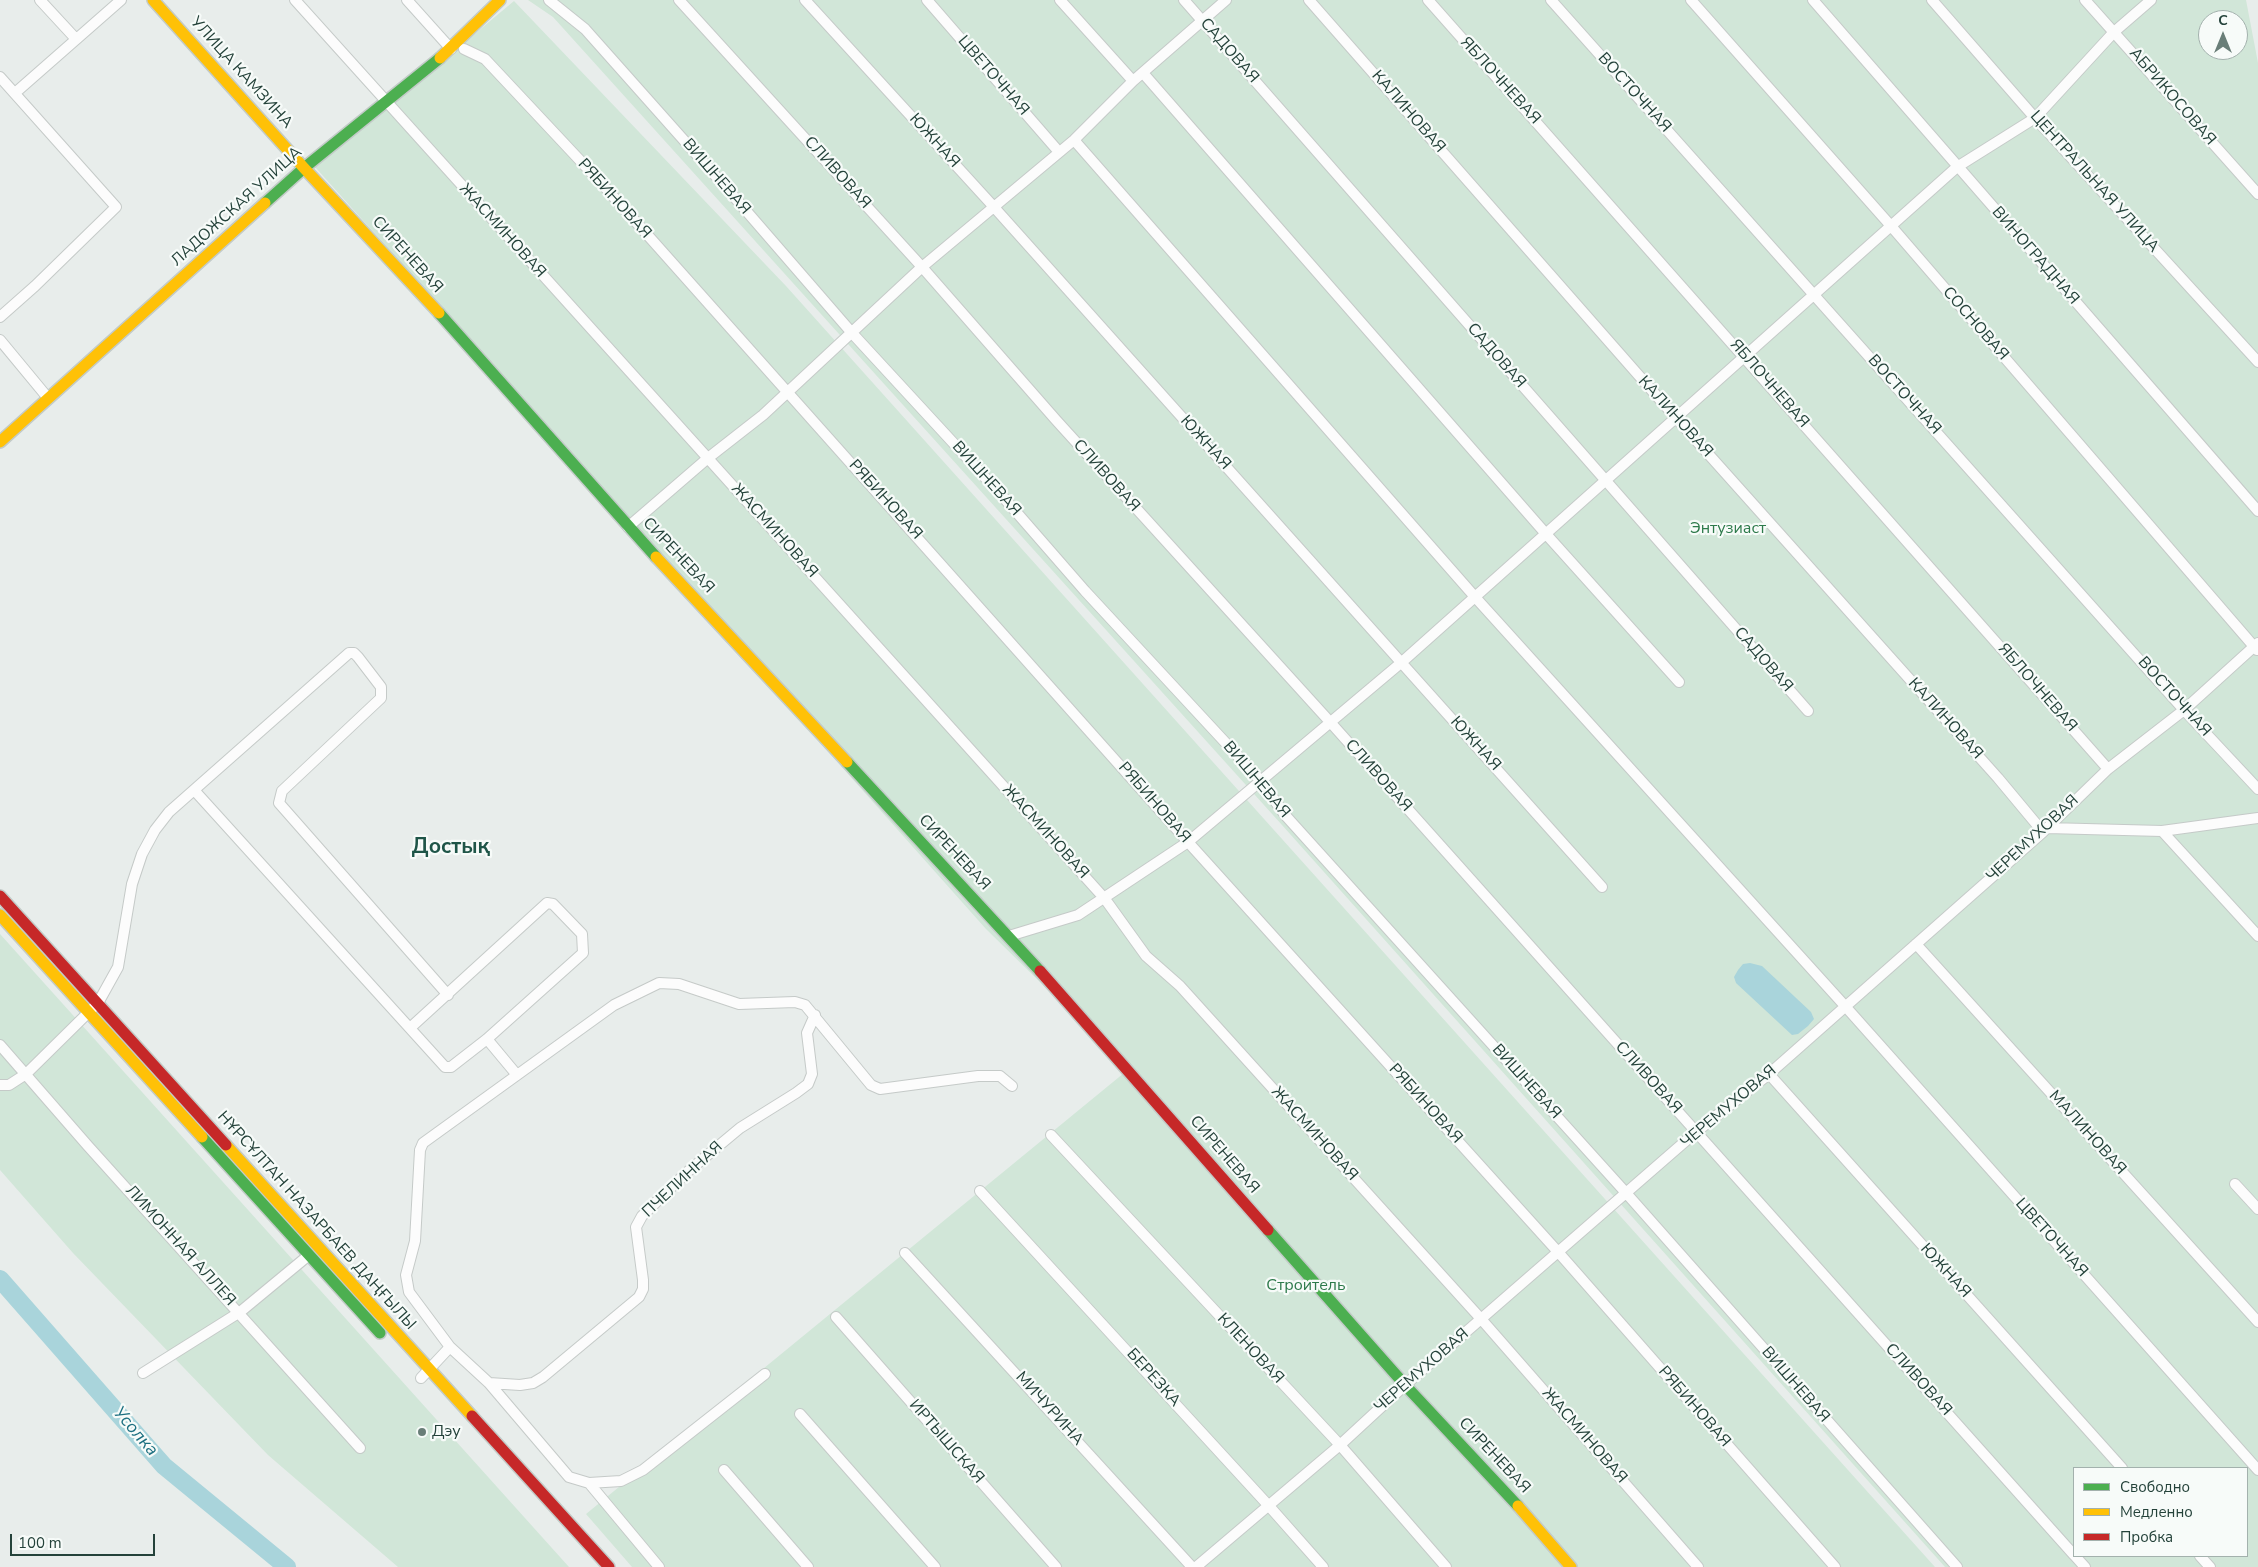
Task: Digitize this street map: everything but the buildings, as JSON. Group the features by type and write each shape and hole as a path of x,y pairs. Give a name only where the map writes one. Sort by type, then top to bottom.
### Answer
{"main road":[{"name":"УЛИЦА КАМЗИНА","path":"153,0 304,168"},
{"name":"ЛАДОЖСКАЯ УЛИЦА","path":"0,442 304,168 451,49 500,0"},
{"name":"СИРЕНЕВАЯ","path":"304,168 397,266 628,527 1009,936 1405,1385 1513,1500 1571,1567"},
{"name":"НҰРСҰЛТАН НАЗАРБАЕВ ДАҢҒЫЛЫ","path":"0,896 98,1003 421,1373 609,1567"},
{"name":"НҰРСҰЛТАН НАЗАРБАЕВ ДАҢҒЫЛЫ","path":"0,914 387,1341"},
{"name":"НҰРСҰЛТАН НАЗАРБАЕВ ДАҢҒЫЛЫ","path":"421,1373 432,1390"},
{"path":"477,1439 594,1567"}],"street":[{"path":"40,0 76,40"},
{"path":"15,93 121,0"},
{"name":"ЖАСМИНОВАЯ","path":"295,0 1105,899 1146,956 1180,986 1482,1320 1698,1567"},
{"path":"407,0 451,49"},
{"name":"ВИШНЕВАЯ","path":"550,0 585,29 852,333 1004,498 1084,590 1261,782 1285,815 1627,1194 1957,1567"},
{"name":"СЛИВОВАЯ","path":"679,0 922,267 1056,420 1331,723 2073,1553"},
{"name":"ЮЖНАЯ","path":"805,0 993,206 1602,887"},
{"name":"ЦВЕТОЧНАЯ","path":"927,0 1059,152"},
{"path":"1060,0 1133,81"},
{"name":"САДОВАЯ","path":"1184,0 1808,710"},
{"path":"628,527 789,392 922,267 1074,140 1133,81 1226,0"},
{"name":"КАЛИНОВАЯ","path":"1309,0 1677,419 2045,830"},
{"name":"ЯБЛОЧНЕВАЯ","path":"1428,0 2108,769"},
{"name":"ВОСТОЧНАЯ","path":"1551,0 2184,710 2258,789"},
{"name":"СОСНОВАЯ","path":"1690,0 1891,226 2257,647"},
{"name":"ВИНОГРАДНАЯ","path":"1813,0 2258,510"},
{"name":"ЦЕНТРАЛЬНАЯ УЛИЦА","path":"1932,0 2035,118 2258,362"},
{"name":"АБРИКОСОВАЯ","path":"2086,0 2258,194"},
{"path":"1009,936 1078,915 1105,899 1188,842 1402,662 1605,480 1677,419 1744,356 1815,296 1957,167 2035,118 2114,32 2151,0"},
{"name":"РЯБИНОВАЯ","path":"464,49 485,59 603,185 1188,842 1559,1253 1835,1567"},
{"path":"1143,73 1546,534 1679,682"},
{"path":"0,78 116,207 35,286 0,317"},
{"name":"ЦВЕТОЧНАЯ","path":"1074,140 1475,597 1845,1006 2258,1470"},
{"path":"0,340 48,398"},
{"name":"ЧЕРЕМУХОВАЯ","path":"1196,1567 1340,1445 1405,1385 1627,1194 1696,1132 1769,1074 2045,830 2108,769 2184,710 2257,647"},
{"path":"0,1085 9,1085 26,1074 89,1014 98,1003 118,967 132,884 142,854 155,830 169,812 349,654 354,653 381,687 381,698 282,791 279,803 448,995"},
{"path":"194,790 445,1067 452,1067 487,1040 583,952 582,934 553,904 547,903 410,1028"},
{"path":"2045,830 2162,831 2258,818"},
{"path":"2162,831 2258,936"},
{"name":"МАЛИНОВАЯ","path":"1916,944 2258,1322"},
{"path":"765,1374 643,1470 621,1481 589,1483 569,1477 488,1383 450,1347 409,1292 406,1284 406,1275 416,1241 420,1150 423,1143 614,1005 659,983 679,984 739,1004 795,1002 804,1005 815,1015 871,1085 880,1090 978,1076 1000,1076 1012,1086"},
{"name":"ПЧЕЛИННАЯ","path":"488,1383 520,1385 533,1383 543,1377 640,1297 643,1289 643,1280 636,1227 642,1216 686,1173 740,1128 796,1094 808,1084 812,1074 807,1033 815,1015"},
{"path":"487,1040 518,1075"},
{"name":"ЛИМОННАЯ АЛЛЕЯ","path":"0,1045 94,1153 240,1312 360,1448"},
{"name":"ЮЖНАЯ","path":"1769,1074 2121,1467"},
{"name":"КЛЕНОВАЯ","path":"1051,1135 1340,1445 1446,1567"},
{"path":"2235,1184 2258,1209"},
{"name":"БЕРЕЗКА","path":"980,1192 1323,1567"},
{"name":"МИЧУРИНА","path":"905,1253 1192,1567"},
{"path":"143,1373 240,1312 309,1254"},
{"name":"ИРТЫШСКАЯ","path":"836,1317 1056,1567"},
{"path":"421,1373 450,1347"},
{"path":"800,1414 935,1567"},
{"path":"724,1470 808,1567"},
{"path":"589,1483 659,1567"},
{"name":"СЛИВОВАЯ","path":"2077,1557 2085,1567"},
{"path":"2201,1557 2210,1567"}],"green space":[{"name":"Энтузиаст","path":"528,0 2246,0 2248,10 2198,10 2198,60 2248,60 2248,10 2258,63 2258,1567 1945,1567 1282,825 553,17"},
{"name":"Строитель","path":"514,1 786,286 1935,1567 632,1567 586,1514 1124,1073 1044,986 986,929 628,527 561,441 315,167"},
{"path":"0,934 569,1567 398,1567 268,1455 73,1253 0,1170"}],"water":[{"path":"1750,963 1762,966 1811,1012 1814,1019 1798,1034 1792,1035 1736,983 1734,977 1738,970 1743,964"}],"waterway":[{"name":"Усолка","path":"0,1279 164,1466 287,1567"}],"traffic: fast":[{"path":"265,203 304,168 440,58"},
{"path":"439,313 656,557"},
{"path":"847,762 1040,971"},
{"path":"202,1137 380,1333"},
{"path":"1268,1230 1405,1385 1518,1506"}],"traffic: slow":[{"path":"153,0 304,168 439,313"},
{"path":"440,58 500,0"},
{"path":"0,442 265,203"},
{"path":"656,557 847,762"},
{"path":"0,915 202,1137"},
{"path":"226,1145 472,1416"},
{"path":"1518,1506 1571,1567"}],"traffic: jam":[{"path":"0,896 226,1145"},
{"path":"1040,971 1268,1230"},
{"path":"472,1416 609,1567"}],"place":[{"name":"Дэу","path":"422,1432"}],"district":[{"name":"Достық","path":"451,848"}]}
